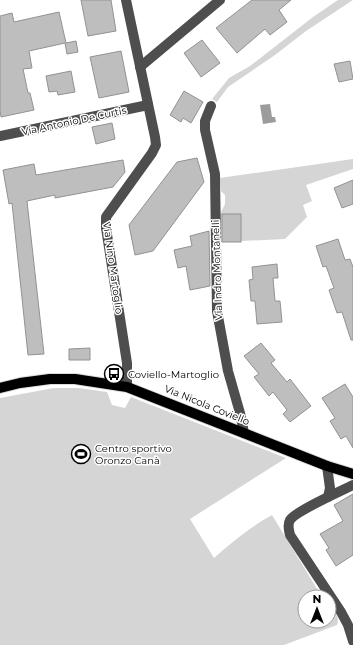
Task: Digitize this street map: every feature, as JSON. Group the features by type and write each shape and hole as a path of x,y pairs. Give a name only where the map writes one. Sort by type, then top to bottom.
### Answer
{"main road":[{"name":"Via Nicola Coviello","path":"0,388 20,383 50,379 75,379 127,387 327,466 353,474"}],"street":[{"name":"Via Nino Martoglio","path":"126,0 156,145 152,153 106,217 106,228 127,363 127,387"},
{"path":"140,67 220,0"},
{"name":"Via Antonio De Curtis","path":"0,136 148,105"},
{"name":"Via Indro Montanelli","path":"211,106 205,121 205,130 215,174 217,311 228,371 244,433"},
{"path":"327,466 330,488 328,497"},
{"path":"353,485 294,516 290,521 288,528 290,535 348,625 353,641"}],"shaded area":[{"path":"338,0 353,0 306,31 275,55 228,87 217,102 212,99 229,78 250,66 313,17"},
{"path":"270,104 272,117 275,117 276,122 263,124 260,105"},
{"path":"353,159 353,169 306,185 312,201 303,205 307,217 285,239 220,242 220,214 225,204 225,195 221,191 220,178"},
{"path":"54,388 79,388 107,392 112,405 125,408 131,397 286,458 190,519 214,558 242,535 272,515 317,589 297,589 297,629 326,629 284,645 0,645 0,398"}],"building":[{"path":"81,0 111,0 116,31 88,36"},
{"path":"252,0 291,0 279,10 287,22 270,35 265,29 237,53 216,28"},
{"path":"59,12 66,43 76,41 78,52 67,54 65,43 29,51 32,68 23,69 28,93 30,93 34,110 1,117 0,16 12,13 14,22"},
{"path":"202,40 220,63 201,77 184,53"},
{"path":"121,51 129,92 99,98 90,57"},
{"path":"350,61 353,79 339,82 334,64"},
{"path":"71,71 75,92 58,95 57,91 49,92 46,76"},
{"path":"184,91 203,102 191,123 183,118 181,122 170,115"},
{"path":"112,123 115,139 96,144 92,127"},
{"path":"197,158 204,182 153,251 135,255 129,225 177,162"},
{"path":"123,160 125,172 113,187 55,198 55,195 27,201 44,354 28,355 12,203 9,204 3,170 34,164 36,175"},
{"path":"353,180 353,204 342,208 334,188"},
{"path":"222,214 241,214 241,242 222,242"},
{"path":"209,231 210,286 190,290 186,266 178,268 174,250 192,246 190,236"},
{"path":"338,239 345,260 350,259 353,267 353,340 351,340 342,312 337,313 329,290 334,288 326,266 323,267 316,246"},
{"path":"277,264 278,278 273,278 275,301 280,301 282,322 257,324 255,301 251,301 249,280 253,279 252,267"},
{"path":"261,343 275,360 271,363 287,382 290,379 311,406 290,422 283,414 287,410 273,392 269,396 254,377 259,374 244,356"},
{"path":"90,348 90,360 69,360 69,349"},
{"path":"345,384 353,397 353,448 346,436 341,439 330,421 335,418 322,398"},
{"path":"353,494 353,555 336,566 326,550 329,548 320,534 343,521 334,505"}],"place":[{"name":"Coviello-Martoglio","path":"114,374"},
{"name":"Centro sportivo Oronzo Canà","path":"81,454"}]}
